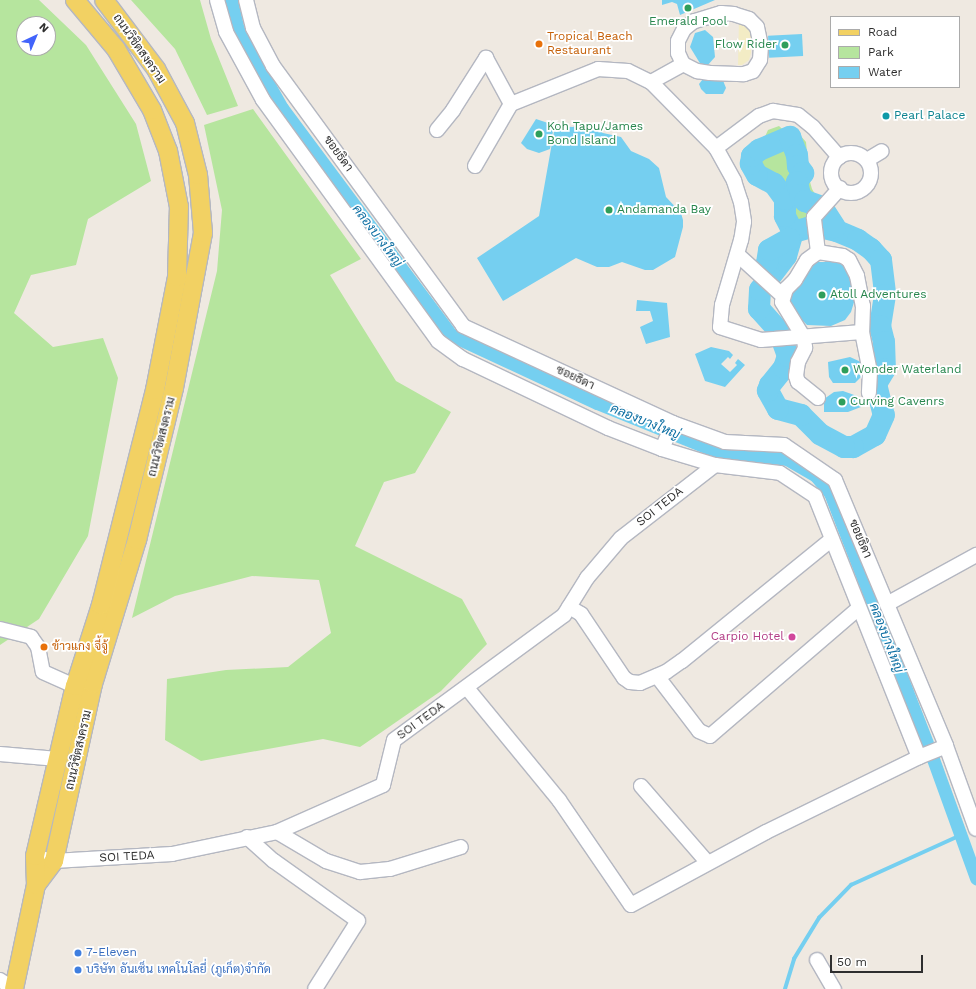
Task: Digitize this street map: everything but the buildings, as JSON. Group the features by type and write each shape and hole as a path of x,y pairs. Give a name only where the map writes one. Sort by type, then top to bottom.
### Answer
{"main road":[{"name":"ถนนวิชิตสงคราม","path":"14,989 36,885 35,856 75,686 101,605 155,390 177,277 179,207 168,151 152,110 116,49 75,0"},
{"name":"ถนนวิชิตสงคราม","path":"36,885 54,861 93,684 137,540 174,388 203,233 198,175 185,123 156,69 104,0"}],"street":[{"path":"217,0 226,32 263,100 438,341 463,359 608,428 662,449 714,465 780,474 815,496 919,757"},
{"name":"ซอยธิดา","path":"246,0 253,28 273,66 464,326 673,423 725,442 784,445 835,480 946,746 976,829"},
{"path":"721,13 734,14 749,19 757,27 761,46 760,60 753,72 744,74 710,73 697,71 683,64 678,53 678,42 684,28 694,21 721,13"},
{"path":"436,130 453,110 486,58 511,104"},
{"path":"651,82 683,64"},
{"path":"475,166 511,104 598,69 628,71 651,82 716,148 734,181 741,202 744,222 741,258 722,306 720,326 761,340 862,332"},
{"path":"716,148 759,116 773,110 798,115 813,127 839,157"},
{"path":"867,160 882,151"},
{"path":"856,153 867,160 871,172 868,184 856,192 838,190 832,176 834,163 839,157 856,153"},
{"path":"779,292 795,280 807,260 817,249 814,217 838,190"},
{"path":"817,249 843,256 853,266 861,287 862,332 870,372 869,393"},
{"path":"741,258 779,292 784,307 805,348 798,362 796,376 798,382 818,398"},
{"path":"662,449 673,423"},
{"name":"SOI TEDA","path":"35,856 54,861 172,854 247,837 277,832 383,785 394,740 467,688 564,615 587,578 621,538 714,465"},
{"path":"569,607 581,614 627,680 640,683 657,676 690,655 832,539"},
{"path":"887,604 976,555"},
{"path":"657,676 700,731 710,736 860,608"},
{"path":"0,629 31,637 38,647 42,672 75,686"},
{"path":"467,688 559,800 631,905 708,863 919,757 946,746"},
{"path":"0,754 58,759"},
{"path":"641,786 708,863"},
{"path":"277,832 326,861 360,872 390,869 461,847"},
{"path":"247,837 274,861 358,921 315,989"},
{"path":"817,960 834,989"},
{"path":"0,980 14,989"}],"green space":[{"path":"0,0 39,0 56,16 16,16 16,56 56,56 56,16 86,45 136,124 151,181 88,219 76,265 31,275 14,313 53,347 103,338 118,378 88,536 39,619 0,645"},
{"path":"131,0 200,0 211,39 238,106 207,115 175,49"},
{"path":"253,109 361,259 330,275 396,381 451,412 415,473 384,482 355,546 462,599 487,644 441,691 360,747 323,739 201,761 165,740 167,679 226,670 288,667 331,633 319,580 252,576 175,596 132,618 217,271 222,210 204,125"},
{"path":"779,126 790,136 800,135 806,142 808,163 803,173 809,178 812,189 837,231 808,228 793,232 785,216 785,199 779,192 761,186 754,181 742,167 744,156 759,150 768,130"}],"sand":[{"path":"739,19 747,23 751,31 751,53 749,60 742,65 738,65"}],"water":[{"name":"Emerald Pool","path":"662,0 715,0 680,15 677,4 672,2 662,5"},
{"path":"705,30 713,37 715,57 707,66 701,65 690,47 695,33"},
{"name":"Flow Rider","path":"802,34 803,56 769,58 768,36"},
{"path":"722,78 726,88 723,94 706,94 701,89 699,84 703,79"},
{"name":"Koh Tapu/James Bond Island","path":"536,119 554,125 550,149 539,153 527,149 521,143"},
{"name":"Andamanda Bay","path":"581,123 592,124 603,133 621,137 631,151 649,159 659,168 666,197 681,213 683,220 683,227 675,257 653,270 645,270 622,262 609,267 597,267 576,258 503,301 477,258 539,216 555,126 573,127"},
{"name":"Atoll Adventures","path":"827,259 845,265 853,284 855,299 851,312 845,320 831,326 807,325 789,307 790,290 804,269 815,262 825,262"},
{"path":"637,300 667,303 670,337 646,344 640,327 653,321 650,311 636,311"},
{"path":"711,347 729,351 733,355 730,359 728,357 721,364 730,372 737,365 735,363 738,359 745,365 725,387 705,381 695,354"},
{"name":"Wonder Waterland","path":"850,357 861,362 862,376 855,383 833,383 829,377 828,362"},
{"name":"Curving Cavenrs","path":"843,391 857,396 861,407 848,412 824,412 824,399 834,392"}],"waterway":[{"name":"คลองบางใหญ่","path":"231,0 238,30 282,108 451,335 597,403 716,451 787,459 815,475 830,493 933,759 976,878"},
{"path":"793,232 785,216 785,199 774,184 757,175 751,164 752,156 759,150 790,137 797,155 798,166 803,173 797,182 800,195 805,201 822,207 835,227"},
{"path":"808,228 824,228 837,231 858,240 871,249 881,260 885,295 880,326 884,342 885,369 876,384 884,415 875,435 853,447 844,447 820,434 801,415 778,409 768,391 770,385 784,368 788,356 779,331 759,309 760,290 786,256 793,232 808,228"},
{"path":"769,277 767,263 769,250 789,239"},
{"path":"785,989 794,959 819,918 851,885 961,835"}],"place":[{"name":"Emerald Pool","path":"688,8"},
{"name":"Tropical Beach Restaurant","path":"539,44"},
{"name":"Flow Rider","path":"785,45"},
{"name":"Pearl Palace","path":"886,116"},
{"name":"Koh Tapu/James Bond Island","path":"539,134"},
{"name":"Andamanda Bay","path":"609,210"},
{"name":"Atoll Adventures","path":"822,295"},
{"name":"Wonder Waterland","path":"845,370"},
{"name":"Curving Cavenrs","path":"842,402"},
{"name":"Carpio Hotel","path":"792,637"},
{"name":"ข้าวแกง จี้จู้","path":"44,647"},
{"name":"7-Eleven","path":"78,953"},
{"name":"บริษัท อันเซ็น เทคโนโลยี่ (ภูเก็ต)จำกัด","path":"78,970"}]}
